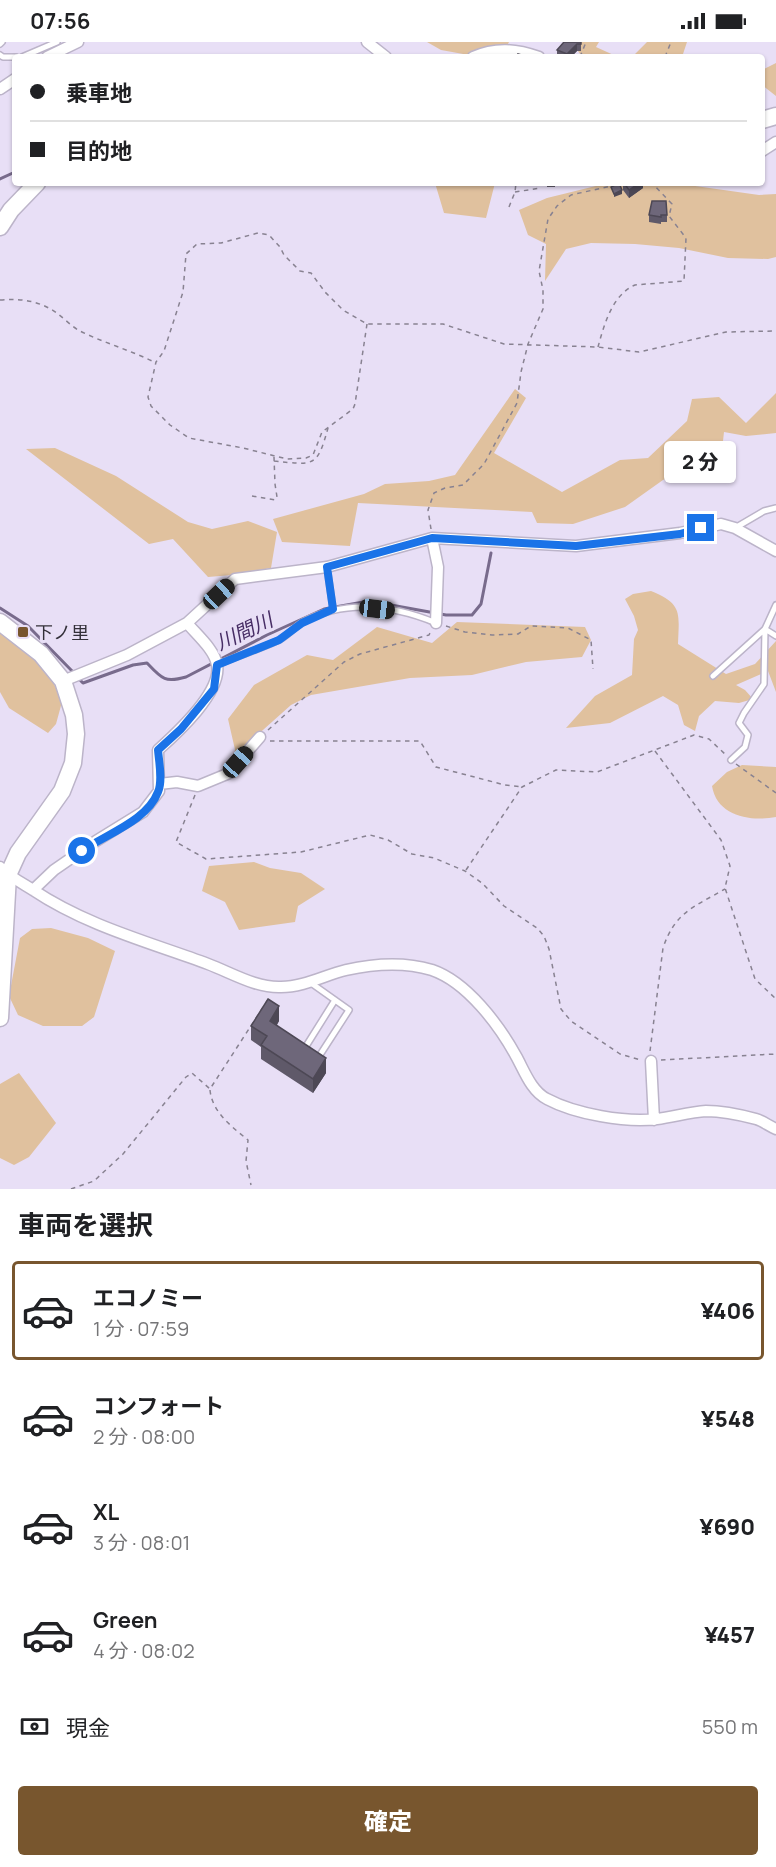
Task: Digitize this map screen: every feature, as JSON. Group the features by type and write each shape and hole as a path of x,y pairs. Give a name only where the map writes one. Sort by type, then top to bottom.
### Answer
{"main road":[{"path":"0,227 11,210 34,186"},
{"path":"0,622 41,654 63,681 74,715 76,734 73,763 62,791 4,871 0,1018"}],"street":[{"path":"53,54 78,42"},
{"path":"367,42 382,54"},
{"path":"480,54 507,49 527,54"},
{"path":"63,681 127,655 187,623 235,579 327,567 432,538 576,546 680,534 721,524 735,528 776,551"},
{"path":"432,538 438,567 435,622"},
{"path":"33,890 54,870 143,812 159,791 158,750 181,729 214,689 217,665 211,652 187,623"},
{"path":"159,784 177,782 198,786 232,772 261,737"},
{"path":"4,871 92,923 263,986 283,988 346,970 378,966 405,965 433,971 473,997 487,1012 510,1045 534,1089 545,1098 566,1107 612,1118 654,1120 706,1111 758,1120 776,1129"},
{"path":"651,1061 654,1120"}],"lane":[{"path":"29,54 57,42"},
{"path":"735,528 764,511 776,508"},
{"path":"327,567 333,609"},
{"path":"713,676 765,629 776,605"},
{"path":"217,665 279,640 302,623 333,609 355,606 410,613 435,622"},
{"path":"765,629 776,636"},
{"path":"731,760 745,747 748,735 739,723 764,684 765,629"},
{"path":"309,982 335,1000 349,1010 318,1060 303,1051 335,1000"}],"path":[{"path":"509,207 516,186"},
{"path":"432,538 428,510 434,493 445,488 463,485 484,464 517,404 521,372 528,344 543,309 543,290 539,271 548,219 557,206 572,195 611,186"},
{"path":"598,347 605,321 628,288 635,285 684,281 686,238 669,216 672,204 655,186"},
{"path":"515,192 541,188"},
{"path":"367,324 353,409 322,432 313,455 306,458 287,459 189,438 156,413 148,397 156,362 164,351 183,292 186,254 196,244 221,243 258,233 269,235 300,271 310,273 343,310 367,324 443,324 504,344 598,347 639,352 726,332 776,331"},
{"path":"0,300 27,300 42,304 56,312 78,331 156,362"},
{"path":"274,461 300,464 317,458 321,453 328,426"},
{"path":"252,496 275,500 277,497 274,484 274,456"},
{"path":"522,787 505,785 436,767 420,741 271,741 261,737 344,662 360,654 429,635 435,622 465,632 492,635 518,633 531,626 568,628 591,640 592,669"},
{"path":"465,871 522,787 556,770 597,772 694,735 709,739 742,770 776,793"},
{"path":"654,750 721,840 730,866 725,888 755,979 776,999"},
{"path":"198,786 176,842 206,859 301,852 370,835 388,840 411,854 434,858 465,871 504,906 537,928 544,936 549,949 561,1009 571,1021 620,1054 651,1061 776,1054"},
{"path":"651,1061 650,1051 663,948 668,933 677,918 725,888"},
{"path":"251,1185 246,1161 248,1140 226,1122 211,1099 210,1089 276,987"},
{"path":"71,1189 94,1181 123,1154 186,1077 192,1074 210,1089"}],"shaded area":[{"path":"427,42 509,42 497,45 484,54 463,54 441,50"},
{"path":"572,42 599,42 596,47 611,54 580,54"},
{"path":"647,42 687,42 683,54 635,54"},
{"path":"776,63 776,96 765,87 765,68"},
{"path":"436,186 494,186 486,218 444,213"},
{"path":"596,186 695,186 759,195 776,194 776,257 768,259 728,258 679,248 591,243 566,249 545,281 546,244 528,235 519,210 547,198"},
{"path":"515,389 526,398 494,453 562,492 620,460 648,458 687,421 692,399 719,397 746,423 776,393 776,433 746,436 724,432 722,450 663,480 625,507 573,524 537,523 532,512 358,503 350,546 282,542 273,519 364,494 385,484 429,481 455,475"},
{"path":"55,448 116,476 188,522 212,529 248,521 277,532 271,568 208,577 173,539 149,544 26,449"},
{"path":"651,591 674,605 679,624 678,644 726,674 755,664 776,641 776,692 768,671 736,685 745,690 753,699 739,703 715,701 699,716 695,731 684,725 678,705 663,696 610,723 566,728 595,696 632,675 634,639 638,630 625,599 633,594"},
{"path":"457,622 585,627 591,640 582,657 526,662 472,675 410,678 311,695 291,705 236,754 228,719 254,685 307,655 333,660 377,627 432,643"},
{"path":"0,623 47,668 62,702 56,724 48,733 9,708 0,692"},
{"path":"742,765 776,767 776,817 756,818 736,815 720,804 712,786 727,772"},
{"path":"254,862 270,868 301,873 325,889 298,906 295,922 239,930 225,902 202,891 209,866"},
{"path":"51,928 88,938 115,951 94,1017 82,1026 43,1026 18,1015 9,996 20,938 32,929"},
{"path":"19,1073 56,1123 29,1157 14,1165 0,1158 0,1084"}],"building":[{"path":"564,42 581,42 581,44 577,44 567,54 557,50"},
{"path":"620,186 622,190 614,194 611,187"},
{"path":"652,201 666,201 667,215 661,215 661,217 649,215"},
{"path":"268,999 279,1006 270,1021 326,1058 313,1079 261,1045 267,1036 251,1026"}],"waterway":[{"path":"0,179 12,173"},
{"name":"川間川","path":"78,678 83,683 133,665 147,663 164,678 173,680 186,677 267,635 324,609 369,601 446,615 472,615 481,604 491,553"},
{"name":"川間川","path":"0,608 28,626 74,673"}],"place":[{"name":"下ノ里","path":"23,632"}],"route":[{"path":"82,851 132,821 155,797 159,791 158,750 181,729 214,689 217,665 279,640 302,623 333,609 327,567 432,538 576,546 680,534 701,528"}]}
